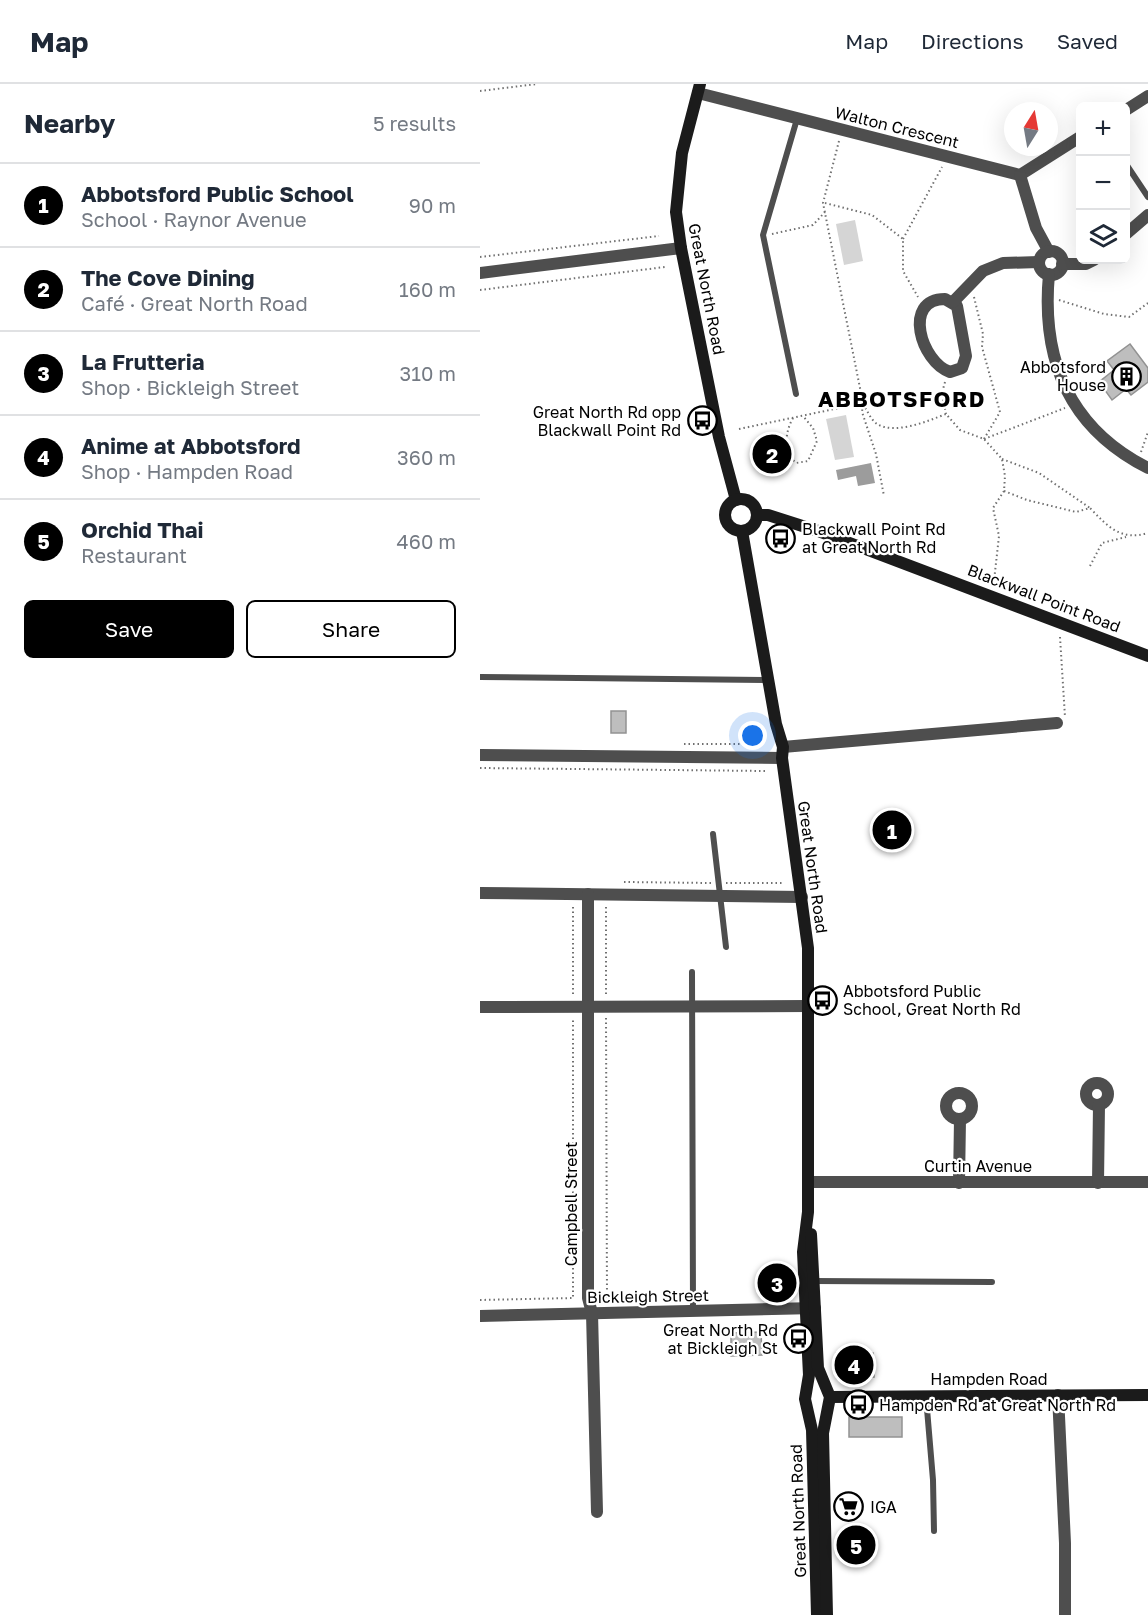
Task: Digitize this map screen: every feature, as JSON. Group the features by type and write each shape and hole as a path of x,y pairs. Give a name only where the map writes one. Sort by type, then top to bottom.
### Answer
{"main road":[{"name":"Great North Road","path":"699,88 682,153 676,212 681,248 719,437 736,500"},
{"path":"736,500 751,502 757,515 753,526 742,531 732,528 726,520 727,509 736,500"},
{"name":"Blackwall Point Road","path":"757,515 768,515 829,535 1148,656"},
{"name":"Great North Road","path":"742,531 783,753 808,948 809,1281 818,1368 827,1398 823,1433 827,1615"},
{"name":"Great North Road","path":"808,1392 811,1308"},
{"path":"816,1386 827,1398 819,1411 808,1406 806,1399 808,1392 816,1386"},
{"name":"Hampden Road","path":"827,1398 1148,1395"},
{"name":"Great North Road","path":"808,1406 814,1465 817,1615"}],"street":[{"name":"Walton Crescent","path":"699,88 842,130 1020,175"},
{"path":"1130,107 1148,96"},
{"path":"1049,252 1036,228 1020,175 1076,140"},
{"path":"1130,230 1148,214"},
{"path":"480,273 681,248"},
{"path":"1062,264 1058,254 1049,252 1041,256 1041,270 1049,280 1047,318 1052,352 1066,391 1089,424 1125,457 1148,468"},
{"path":"953,302 983,271 1003,263 1040,262"},
{"path":"1062,264 1076,264"},
{"path":"1049,280 1062,264"},
{"path":"941,298 953,302 959,316 966,356 962,368 950,372 932,359 921,338 921,314 926,305 932,300 941,298"},
{"path":"480,755 783,753 1058,723"},
{"path":"480,893 802,897"},
{"name":"Campbell Street","path":"588,894 588,1298 592,1313 597,1512"},
{"path":"480,1007 809,1006"},
{"path":"1098,1183 1099,1105"},
{"path":"959,1183 960,1119"},
{"name":"Curtin Avenue","path":"808,1182 1148,1182"},
{"name":"Bickleigh Street","path":"480,1316 811,1308"},
{"path":"1058,1395 1065,1536 1065,1615"}],"lane":[{"path":"796,394 763,236 798,118"},
{"path":"1130,171 1148,197"},
{"path":"480,677 769,680"},
{"path":"713,834 726,947"},
{"path":"692,972 693,1311"},
{"path":"809,1281 992,1282"},
{"path":"926,1396 933,1480 934,1531"}],"path":[{"path":"480,91 537,84"},
{"path":"842,130 823,203 863,403 862,412 876,454 884,496"},
{"path":"926,305 913,291 903,271 903,239 947,157"},
{"path":"823,203 872,215 903,239"},
{"path":"763,236 813,225 825,212"},
{"path":"480,257 659,236"},
{"path":"480,290 665,267"},
{"path":"1049,280 1056,285 1057,308"},
{"path":"971,294 975,299 983,334 982,347 1000,412 984,439"},
{"path":"1056,299 1104,315 1129,317 1148,303"},
{"path":"950,372 942,393 946,414 960,429 984,439 1002,459 1040,473 1090,508 1107,527 1126,537"},
{"path":"863,403 874,422 884,427 920,423 946,414"},
{"path":"739,429 863,403"},
{"path":"984,439 1075,404"},
{"path":"793,418 787,434 789,453 796,463 802,463 808,461 818,441 813,428 802,416"},
{"path":"1140,454 1148,432"},
{"path":"1132,449 1148,457"},
{"path":"994,581 999,536 993,508 1004,490 1005,476 1002,459"},
{"path":"1004,490 1027,500 1076,512 1090,508"},
{"path":"1090,566 1102,543 1148,532"},
{"path":"1058,723 1067,715 1060,637"},
{"path":"480,768 766,771"},
{"path":"480,1300 573,1298 573,907"},
{"path":"606,907 607,1298"}],"shaded area":[{"path":"855,220 863,261 844,265 836,224"},
{"path":"846,415 854,457 835,460 826,419"},
{"path":"871,463 875,483 858,486 856,476 838,480 836,470"}],"building":[{"name":"Abbotsford House","path":"1130,344 1148,368 1148,382 1131,395 1126,389 1112,400 1099,382 1114,370 1107,361"},
{"path":"611,711 626,711 626,733 611,733"},
{"path":"787,1265 788,1291 767,1292 766,1266"},
{"path":"761,1332 762,1355 731,1356 731,1333"},
{"path":"836,1353 873,1353 874,1377 837,1378"},
{"path":"849,1417 902,1417 902,1437 849,1437"}],"place":[{"name":"Abbotsford House","path":"1127,376"},
{"name":"Great North Rd opp Blackwall Point Rd","path":"702,421"},
{"name":"The Cove Dining","path":"772,454"},
{"name":"Blackwall Point Rd at Great North Rd","path":"781,538"},
{"name":"Abbotsford Public School","path":"892,830"},
{"name":"Abbotsford Public School, Great North Rd","path":"822,1000"},
{"name":"La Frutteria","path":"777,1283"},
{"name":"Great North Rd at Bickleigh St","path":"799,1339"},
{"name":"Anime at Abbotsford","path":"854,1365"},
{"name":"Hampden Rd at Great North Rd","path":"858,1405"},
{"name":"IGA","path":"849,1507"},
{"name":"Orchid Thai","path":"856,1545"}],"district":[{"name":"ABBOTSFORD","path":"902,399"}]}
